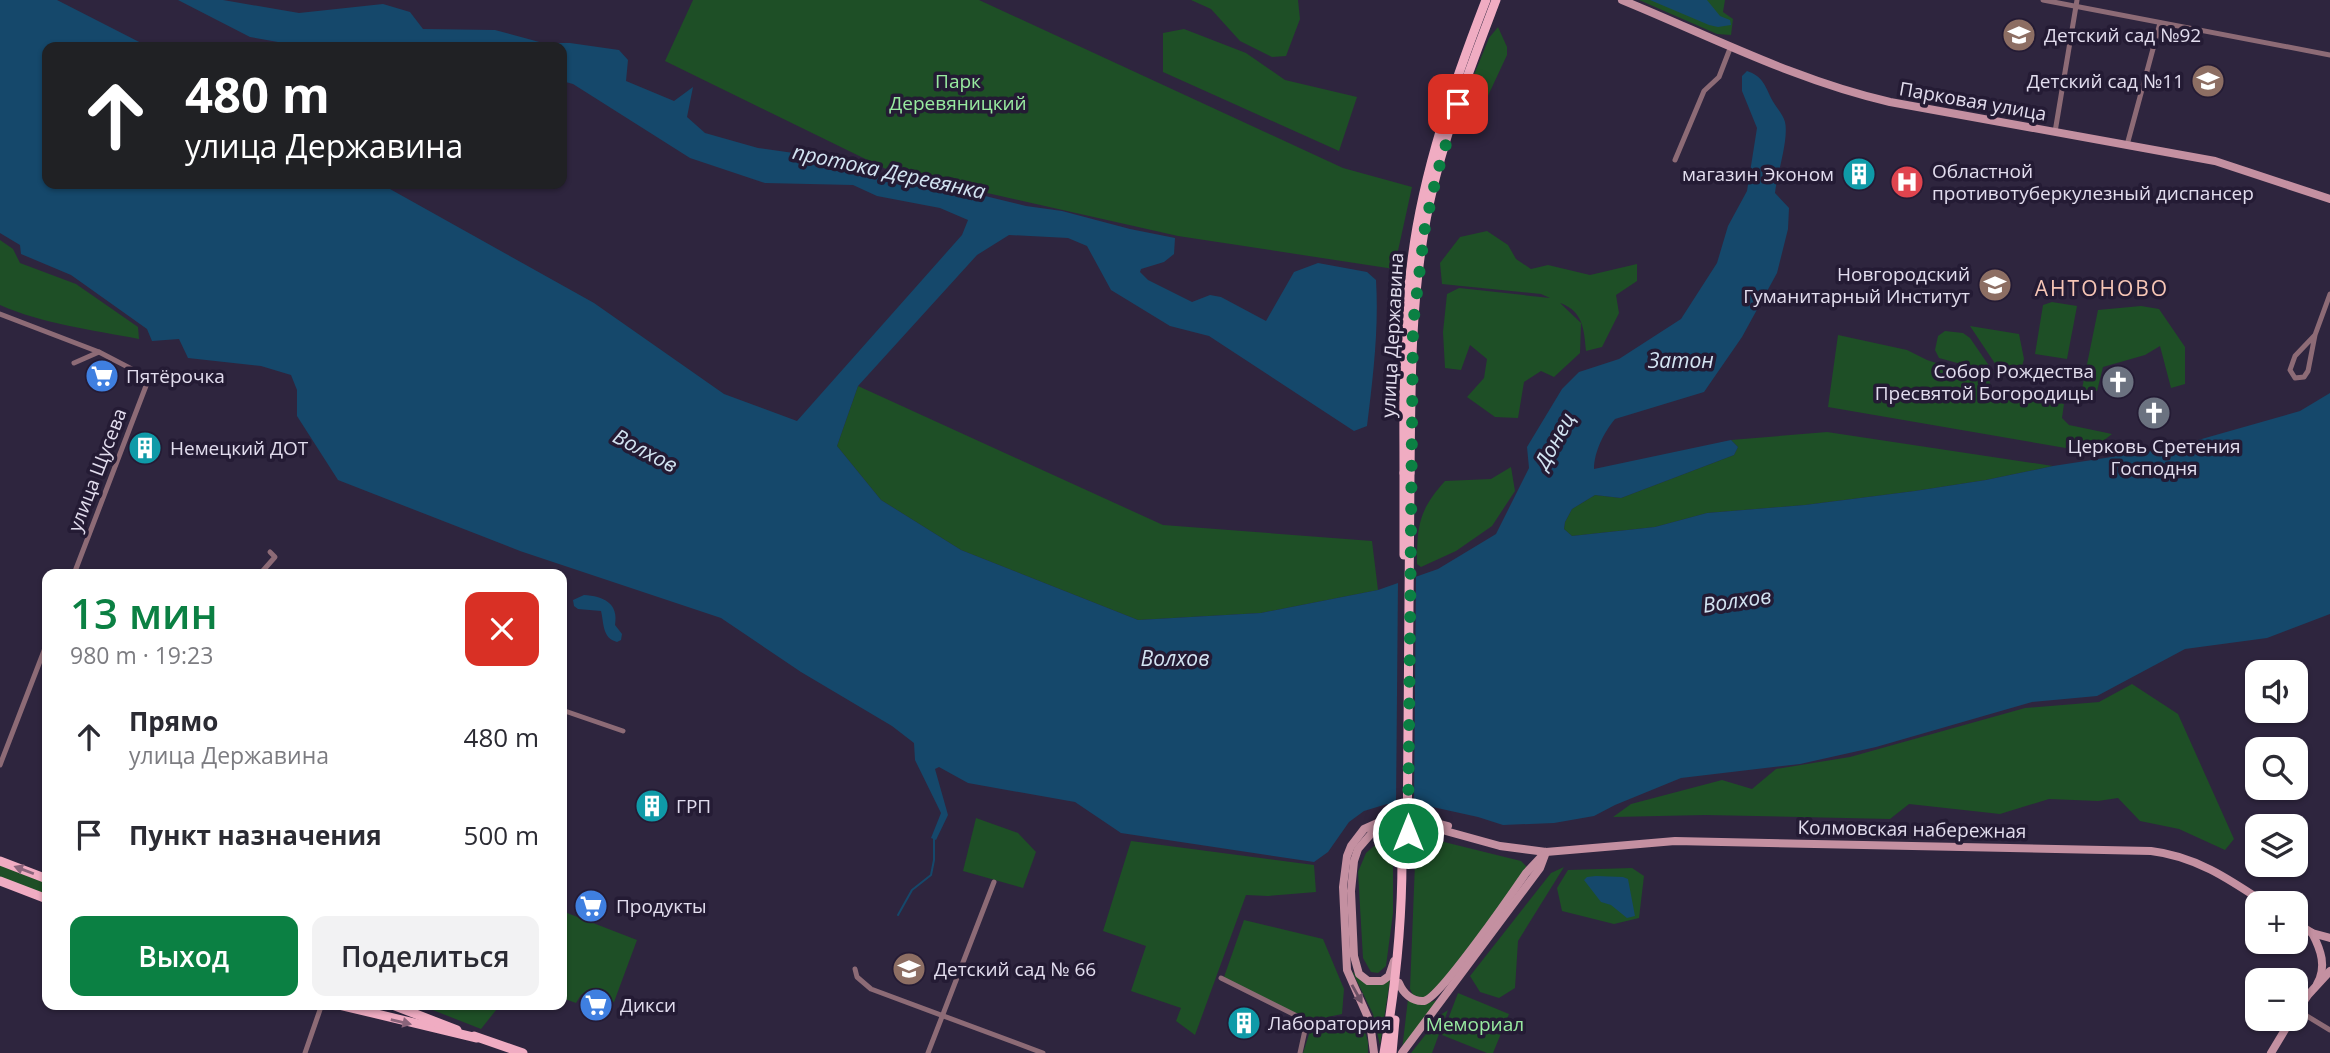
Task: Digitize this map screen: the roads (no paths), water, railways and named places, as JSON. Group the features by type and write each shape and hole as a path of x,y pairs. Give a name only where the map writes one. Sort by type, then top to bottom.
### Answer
{"main road":[{"name":"улица Державина","path":"1485,16 1486,0"},
{"name":"улица Державина","path":"1405,860 1406,320 1418,221 1448,110 1485,16 1496,0"},
{"name":"Парковая улица","path":"1622,0 1810,79 1865,96 2215,161 2330,198"},
{"name":"Колмовская набережная","path":"1374,1053 1370,1022 1347,970 1344,868 1350,846 1357,837 1372,824 1409,816 1514,846 1545,852"},
{"name":"Колмовская набережная","path":"1397,951 1389,976 1382,981 1368,981 1359,974 1354,956 1351,891 1354,861 1358,849 1371,834 1387,825 1413,822 1500,846 1545,852 1675,841 2151,851 2176,855 2206,866 2246,891"},
{"path":"1399,983 1411,998 1423,1001 1429,999 1447,981 1526,873 1545,852"},
{"path":"1402,1053 1528,885 1540,868 1545,852"},
{"path":"1384,1053 1405,860"},
{"path":"1392,1053 1407,902 1405,860"},
{"path":"0,861 42,877"},
{"path":"0,881 42,897"},
{"path":"2308,930 2330,945"},
{"path":"2312,933 2330,938"},
{"path":"2312,933 2323,965 2317,984"},
{"path":"2308,996 2330,971"},
{"path":"360,1010 477,1038 523,1053"},
{"path":"415,1010 477,1038"},
{"path":"2272,1053 2285,1031"}],"street":[{"path":"2043,0 2076,3 2160,23 2330,55"},
{"path":"2055,132 2076,3"},
{"path":"2127,145 2160,23"},
{"path":"1675,160 1704,91 1719,77 1731,46"},
{"path":"2315,335 2292,361 2290,370 2295,378 2304,377 2308,371 2315,335 2330,294"},
{"path":"0,314 99,352"},
{"path":"74,363 99,352"},
{"name":"улица Щусева","path":"76,569 149,377 99,352"},
{"path":"264,569 275,557 270,552"},
{"path":"0,765 42,656"},
{"path":"567,712 623,731"},
{"path":"928,1053 994,883"},
{"path":"855,969 857,978 871,989 1043,1053"},
{"path":"1221,978 1307,1021 1300,1053"},
{"path":"304,1053 320,1010"},
{"path":"2308,1020 2330,1030"}],"water":[{"path":"0,0 57,0 139,42 42,42 42,189 390,189 594,303 724,394 797,421 962,235 968,220 940,208 877,196 853,185 765,183 690,158 567,82 567,43 619,50 628,60 626,81 674,101 693,87 687,117 705,133 758,148 829,158 893,182 1062,211 1175,238 1174,254 1164,262 1141,269 1140,272 1148,280 1192,302 1210,295 1221,297 1266,321 1294,272 1318,263 1367,272 1376,280 1375,353 1367,426 1354,431 1209,336 1170,326 1111,290 1087,246 1068,238 1009,235 977,255 858,386 837,446 881,500 961,550 1138,620 1261,613 1378,590 1438,569 1496,534 1529,468 1527,447 1562,389 1579,372 1619,359 1681,319 1717,263 1728,226 1747,191 1757,128 1742,91 1742,76 1747,71 1762,82 1785,122 1784,147 1775,193 1789,208 1788,229 1777,273 1742,337 1704,392 1615,419 1600,442 1594,469 1731,440 1738,447 1734,455 1621,498 1595,495 1572,509 1564,529 1572,536 1655,527 1707,513 1805,505 1915,491 2170,448 2300,411 2330,393 2330,614 2267,638 2185,649 2097,696 2032,702 1876,747 1800,764 1681,778 1594,816 1554,823 1503,825 1419,804 1387,804 1364,811 1349,822 1328,852 1314,862 1121,833 1075,802 968,783 939,767 935,769 948,815 936,840 931,838 941,813 915,760 914,743 892,726 801,672 721,618 520,551 338,480 297,416 297,390 291,375 261,366 188,358 179,339 152,341 147,329 71,275 21,254 20,245 0,233"},
{"path":"178,0 223,0 299,13 383,4 410,12 423,29 495,30 539,42 278,42 250,37"},
{"path":"1650,0 1707,0 1720,16 1730,20 1731,25 1709,25"},
{"path":"584,595 603,599 612,606 616,617 615,625 622,634 621,640 612,640 606,634 601,611 578,609 574,606 573,600"},
{"path":"1596,876 1628,879 1635,916 1627,918 1611,905 1601,902 1584,880"}],"waterway":[{"path":"898,915 912,890 931,875 934,838"}],"place":[{"name":"Детский сад №92","path":"2019,35"},
{"name":"Детский сад №11","path":"2208,81"},
{"name":"магазин Эконом","path":"1859,174"},
{"name":"Областной противотуберкулезный диспансер","path":"1907,182"},
{"name":"Новгородский Гуманитарный Институт","path":"1995,285"},
{"name":"Пятёрочка","path":"102,376"},
{"name":"Собор Рождества Пресвятой Богородицы","path":"2118,382"},
{"name":"Церковь Сретения Господня","path":"2154,413"},
{"name":"Немецкий ДОТ","path":"145,448"},
{"name":"ГРП","path":"652,806"},
{"name":"Продукты","path":"591,906"},
{"name":"Детский сад № 66","path":"909,969"},
{"name":"Дикси","path":"596,1005"},
{"name":"Лаборатория","path":"1244,1023"}],"district":[{"name":"АНТОНОВО","path":"2102,289"}],"park label":[{"name":"Парк Деревяницкий","path":"958,92"},
{"name":"Мемориал","path":"1475,1024"}],"water label":[{"name":"протока Деревянка","path":"889,172"},
{"name":"Затон","path":"1681,361"},
{"name":"Донец","path":"1555,441"},
{"name":"Волхов","path":"645,451"},
{"name":"Волхов","path":"1737,601"},
{"name":"Волхов","path":"1175,659"}]}
